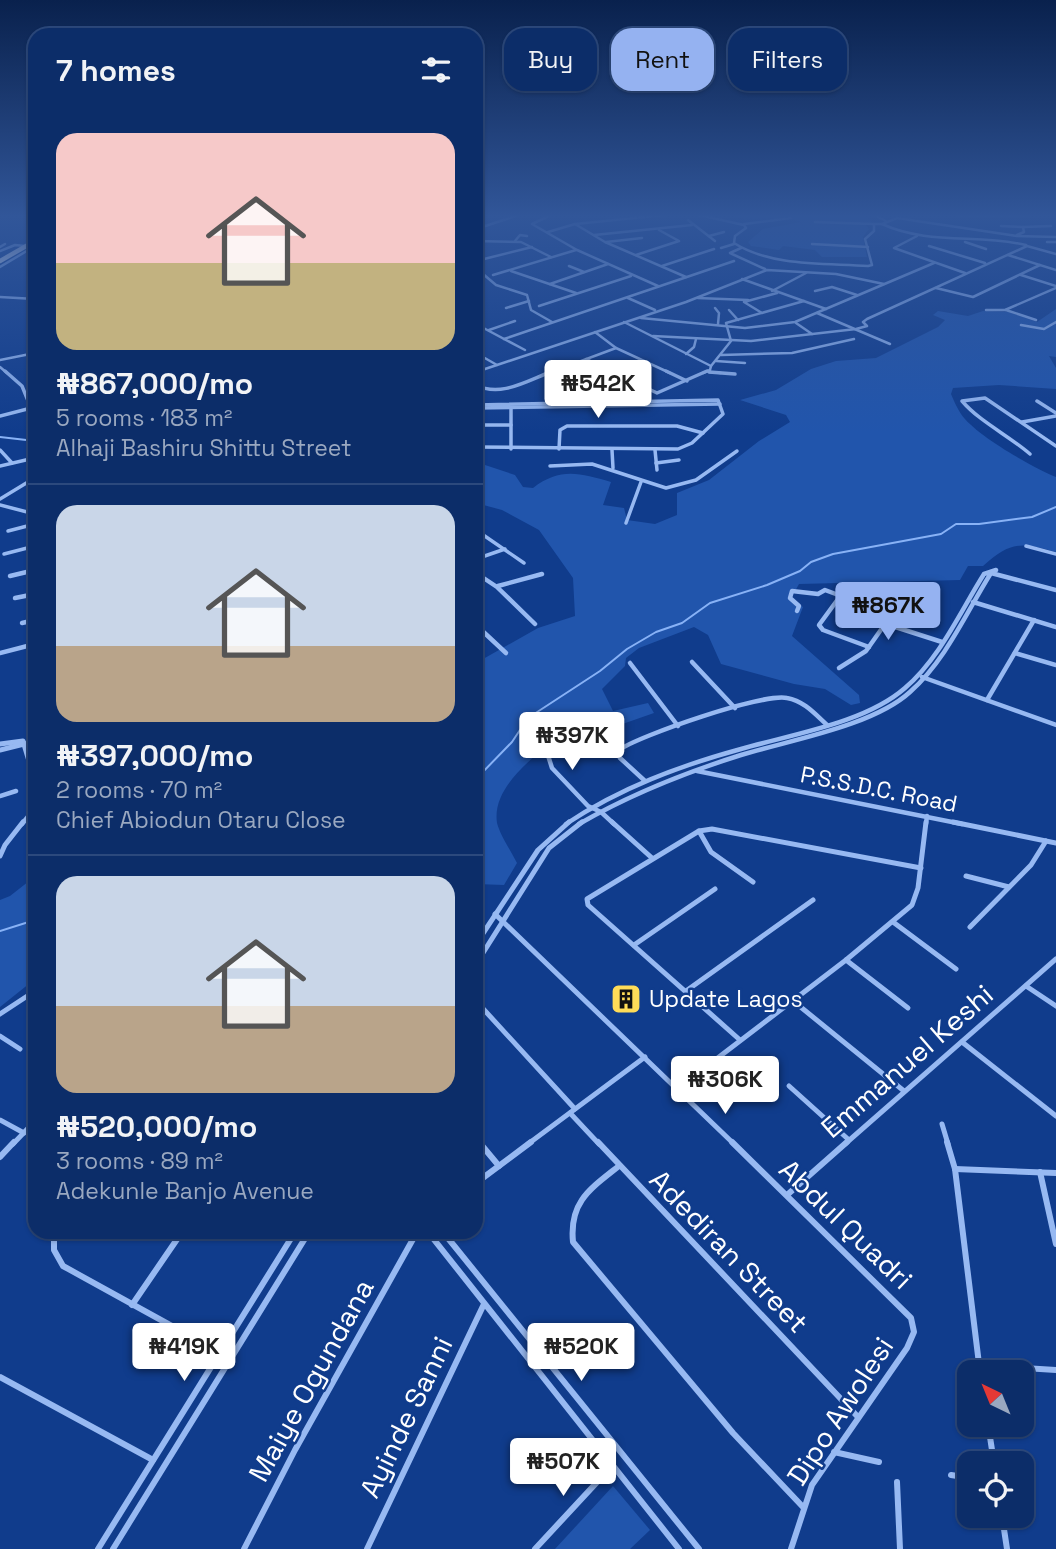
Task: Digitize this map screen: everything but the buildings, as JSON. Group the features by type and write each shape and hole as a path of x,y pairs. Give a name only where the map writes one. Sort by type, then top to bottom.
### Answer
{"street":[{"path":"503,287 527,295 531,310 552,322"},
{"path":"559,287 576,293"},
{"path":"539,306 594,287"},
{"path":"505,339 656,287"},
{"path":"483,370 722,287"},
{"path":"762,287 827,309"},
{"path":"771,291 778,287"},
{"path":"815,291 831,287"},
{"path":"833,287 858,296"},
{"path":"636,317 752,328 795,322 877,287"},
{"path":"653,337 751,341 856,329 867,326 863,322 867,319 935,288 973,297 994,287"},
{"path":"1005,310 1055,287"},
{"path":"762,313 744,302 778,293"},
{"path":"0,297 28,299"},
{"path":"627,298 656,310"},
{"path":"697,298 712,301 731,298 751,300"},
{"path":"506,308 530,301"},
{"path":"725,325 804,301"},
{"path":"715,308 719,313 719,324"},
{"path":"729,310 738,320"},
{"path":"986,310 1005,310 1036,320"},
{"path":"816,313 890,344"},
{"path":"488,330 515,321"},
{"path":"623,322 711,366"},
{"path":"795,322 812,334"},
{"path":"1021,325 1044,328 1056,322"},
{"path":"725,325 731,341"},
{"path":"483,328 525,350"},
{"path":"595,332 616,348 688,381"},
{"path":"685,354 694,347 696,339"},
{"path":"721,355 792,353 853,339"},
{"path":"708,372 731,341"},
{"path":"483,388 500,391 616,348"},
{"path":"0,360 28,354"},
{"path":"483,357 498,365"},
{"path":"586,359 653,392 662,391 708,372 735,374"},
{"path":"716,361 745,363"},
{"path":"0,367 22,386 28,397"},
{"path":"552,370 593,393"},
{"path":"1030,454 1008,435 973,414 962,401 984,397 1055,444"},
{"path":"1037,401 1056,414"},
{"path":"483,407 720,404 723,414 684,448 612,450 483,447"},
{"path":"511,407 511,449"},
{"path":"0,416 28,408"},
{"path":"1021,423 1056,414"},
{"path":"483,425 511,425"},
{"path":"559,449 560,430 567,426 677,426 703,433"},
{"path":"0,450 12,463"},
{"path":"612,450 613,468"},
{"path":"655,450 657,470"},
{"path":"550,466 583,463 613,468 641,482 666,488 686,485 708,473 737,451"},
{"path":"0,466 28,459"},
{"path":"656,463 679,460"},
{"path":"0,502 27,482"},
{"path":"626,523 641,482"},
{"path":"0,502 28,511"},
{"path":"8,531 28,526"},
{"path":"483,535 524,563"},
{"path":"1026,545 1056,554"},
{"path":"5,554 28,548"},
{"path":"483,557 505,549"},
{"path":"483,933 548,838 591,807 645,781 688,765 873,708 904,689 919,675 992,572 1000,571 1056,589"},
{"path":"10,576 28,572"},
{"path":"992,572 1056,589"},
{"path":"497,587 542,574"},
{"path":"483,578 497,587 535,624"},
{"path":"839,668 869,647 911,587"},
{"path":"869,647 819,627 841,596 852,589 899,604"},
{"path":"797,611 799,606 790,598 792,591 818,594 824,590 841,596"},
{"path":"15,598 28,595"},
{"path":"971,601 1056,627"},
{"path":"986,700 1034,620"},
{"path":"22,623 28,622"},
{"path":"886,624 944,642"},
{"path":"483,632 506,653"},
{"path":"483,953 549,848 601,812 653,786 884,710 908,694 925,678 944,642"},
{"path":"0,653 28,646"},
{"path":"1015,653 1056,665"},
{"path":"692,662 735,708"},
{"path":"630,663 678,726"},
{"path":"919,675 1056,725"},
{"path":"645,781 620,758 617,751 623,745 735,708 791,697 803,703 831,729"},
{"path":"0,744 28,741"},
{"path":"0,750 23,742"},
{"path":"23,742 28,756"},
{"path":"545,746 552,768 591,807 601,812 652,858"},
{"path":"688,765 695,771"},
{"name":"P.S.S.D.C. Road","path":"695,771 1056,843"},
{"path":"0,796 16,791"},
{"path":"0,856 3,846 28,816"},
{"path":"677,1089 846,960 912,905 927,816"},
{"path":"740,1040 588,905 587,899 699,831 719,828 920,868"},
{"path":"699,831 714,855 753,882"},
{"path":"970,928 1031,865 1046,841"},
{"path":"966,876 1010,887"},
{"path":"634,945 715,889"},
{"path":"686,991 813,900"},
{"name":"Abdul Quadri","path":"495,915 864,1269 911,1318 915,1326 914,1337"},
{"path":"893,922 956,969"},
{"path":"846,960 908,1008"},
{"name":"Emmanuel Keshi","path":"786,1195 1056,960"},
{"path":"1026,986 1056,1006"},
{"path":"0,1014 12,1003 28,996"},
{"path":"792,1000 904,1091"},
{"name":"Adediran Street","path":"483,1009 619,1166 858,1417"},
{"path":"0,1036 20,1049"},
{"path":"962,1042 1056,1116"},
{"path":"483,1178 645,1057"},
{"path":"789,1086 849,1140"},
{"path":"0,1120 24,1133"},
{"path":"942,1124 955,1169 978,1360"},
{"path":"0,1157 28,1129"},
{"path":"483,1147 499,1166"},
{"path":"619,1166 581,1199 572,1213 570,1226 573,1242 733,1433 803,1507"},
{"path":"955,1169 1056,1173"},
{"path":"1040,1172 1056,1244"},
{"path":"52,1239 56,1258 63,1266 219,1352"},
{"path":"132,1304 177,1239"},
{"path":"98,1549 291,1239"},
{"path":"113,1549 305,1239"},
{"name":"Maiye Ogundana","path":"244,1549 295,1450 413,1239"},
{"path":"434,1239 679,1549"},
{"path":"449,1239 699,1549"},
{"name":"Ayinde Sanni","path":"366,1549 484,1303"},
{"name":"Dipo Awolesi","path":"791,1549 812,1485 914,1337"},
{"path":"1034,1369 1056,1370"},
{"path":"0,1377 153,1460"},
{"path":"834,1452 879,1462"},
{"path":"535,1549 612,1465"},
{"path":"951,1475 957,1476"},
{"path":"897,1482 900,1549"},
{"path":"1004,1528 1007,1549"}],"shaded area":[{"path":"1056,309 1056,357 1049,356 1056,368 1056,389 999,385 953,388 951,394 961,414 978,431 1019,458 1056,477 1056,552 1025,545 1009,548 983,566 968,566 960,580 799,584 790,600 803,607 792,636 859,695 860,703 851,705 825,689 794,684 721,664 708,635 694,627 639,648 626,658 625,666 602,689 613,711 648,703 654,713 614,727 597,746 550,743 513,777 500,799 497,823 517,863 504,885 483,884 483,659 538,628 575,616 573,578 539,530 502,510 483,505 483,464 515,475 523,487 533,488 561,474 580,474 611,482 603,505 624,508 627,520 655,524 677,515 677,493 709,480 759,441 790,422 786,415 740,400 776,390 811,369 836,361 876,358 938,327 945,320 933,315 938,311 968,316 983,311 1009,312 1037,322"},
{"path":"28,882 28,985 0,1007 0,900"},
{"path":"613,1486 650,1530 630,1549 555,1549"}],"waterway":[{"path":"0,437 28,440"},
{"path":"483,772 512,742 528,718 600,671 627,649 656,632 682,623 710,603 767,585 800,571 811,562 833,554 941,534 956,524 979,524 1032,517 1056,507"},
{"path":"0,931 28,922"}],"place":[{"name":"Update Lagos","path":"626,999"}]}
